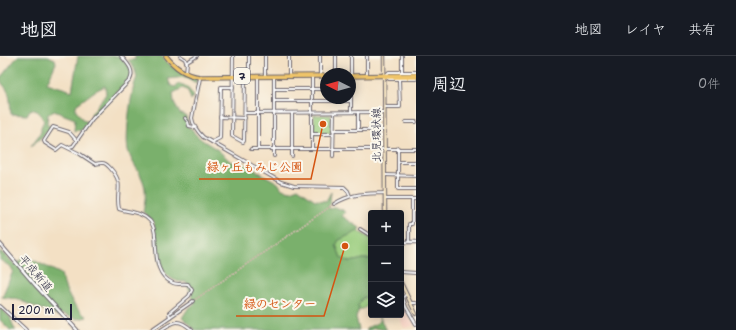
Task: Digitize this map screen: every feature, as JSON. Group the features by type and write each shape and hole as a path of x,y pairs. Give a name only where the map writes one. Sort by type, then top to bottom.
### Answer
{"main road":[{"name":"7","path":"166,56 176,67 186,73 200,77 320,76"},
{"name":"北見環状線","path":"384,56 385,210"},
{"path":"356,76 415,76"},
{"path":"404,290 416,314"}],"street":[{"path":"68,148 74,146 92,119 130,80 132,75 131,68 121,56"},
{"path":"180,56 187,62 186,73"},
{"path":"187,62 197,56"},
{"path":"232,56 232,136 243,142 249,56"},
{"path":"265,56 265,76"},
{"path":"288,56 289,76"},
{"path":"320,56 320,68"},
{"path":"336,56 336,68"},
{"path":"350,68 351,56"},
{"path":"367,56 367,76"},
{"path":"402,56 402,72"},
{"path":"389,72 402,72 415,76 399,80 389,79 384,76 389,72"},
{"path":"258,76 258,149"},
{"path":"274,76 274,156"},
{"path":"312,76 312,148"},
{"path":"194,127 192,111 200,77"},
{"path":"384,107 400,107 399,80"},
{"path":"212,142 220,138 221,87 233,87"},
{"path":"274,89 320,89"},
{"path":"274,101 320,101"},
{"path":"350,104 351,112"},
{"path":"292,112 292,156"},
{"path":"333,156 334,112"},
{"path":"358,112 358,130"},
{"path":"245,113 384,112"},
{"path":"185,118 189,126 194,127 203,137 281,182 294,186 344,187 350,196"},
{"path":"220,118 245,118"},
{"path":"406,122 416,122"},
{"path":"77,141 69,132 53,127 44,139 45,143 56,150 62,145 95,164 101,162 106,164 119,180 119,209 137,213 149,219 152,223 157,262 161,272 173,283 188,284 192,291 189,296 170,312 170,317"},
{"path":"333,130 384,130"},
{"path":"312,134 333,134"},
{"path":"398,148 398,189 416,189"},
{"path":"251,149 416,149"},
{"path":"398,162 416,162"},
{"path":"385,175 416,176"},
{"path":"334,204 350,196 385,194"},
{"path":"384,199 416,199"},
{"path":"409,242 409,224 412,224 412,199"},
{"path":"360,229 368,234"},
{"path":"404,242 416,242"},
{"name":"平成新道","path":"0,244 77,330"},
{"path":"404,272 416,273"},
{"path":"406,294 403,298 404,302 416,324"},
{"path":"151,330 193,301"},
{"path":"410,303 416,303"},
{"path":"0,306 26,330"},
{"path":"161,330 172,323 177,322 185,324 192,330"}],"shaded area":[{"path":"404,309 414,326 404,328 399,318 404,318"}],"green space":[{"path":"18,56 48,56 55,59 56,63 47,83 72,91 78,56 120,56 129,67 132,74 121,89 92,116 91,114 106,94 105,86 95,91 76,105 76,110 83,120 88,122 81,131 74,131 75,119 54,111 48,114 47,124 52,127 31,146 41,132 41,127 44,121 39,112 32,109 27,115 11,114 9,96 0,78"},
{"path":"135,56 162,56 169,64 178,70 197,79 196,83 185,77 168,79 171,86 176,87 178,84 183,85 194,95 191,100 188,91 183,88 173,93 174,102 180,114 186,116 188,127 192,129 202,140 218,150 231,162 241,162 278,183 282,189 290,191 298,188 315,200 326,201 331,192 330,201 332,203 328,206 330,209 335,207 343,210 345,213 342,216 360,228 358,231 339,240 336,245 341,258 350,262 368,259 368,296 362,298 358,305 359,309 356,317 359,330 195,330 182,318 187,310 195,303 186,282 177,281 170,278 160,264 154,223 143,212 145,196 144,185 128,150 127,134 129,113 137,77 134,68 128,60 135,60"},
{"path":"314,115 331,115 331,133 314,133"},
{"path":"357,231 368,236 368,259 350,262 341,258 336,245 339,240"},
{"path":"0,251 16,265 22,258 29,258 61,274 70,298 78,309 87,317 77,319 61,314 58,316 16,299 2,297 13,271 11,267 0,260"},
{"path":"368,296 368,305 363,309 359,309 361,300"},
{"path":"0,307 10,317 16,330 10,330 0,320"},
{"path":"379,318 387,330 373,328 370,330 365,330 369,327 380,321"}],"tunnel":[{"path":"193,301 334,204"}],"place":[{"name":"緑ヶ丘もみじ公園","path":"323,124"},
{"name":"緑のセンター","path":"345,246"}]}
